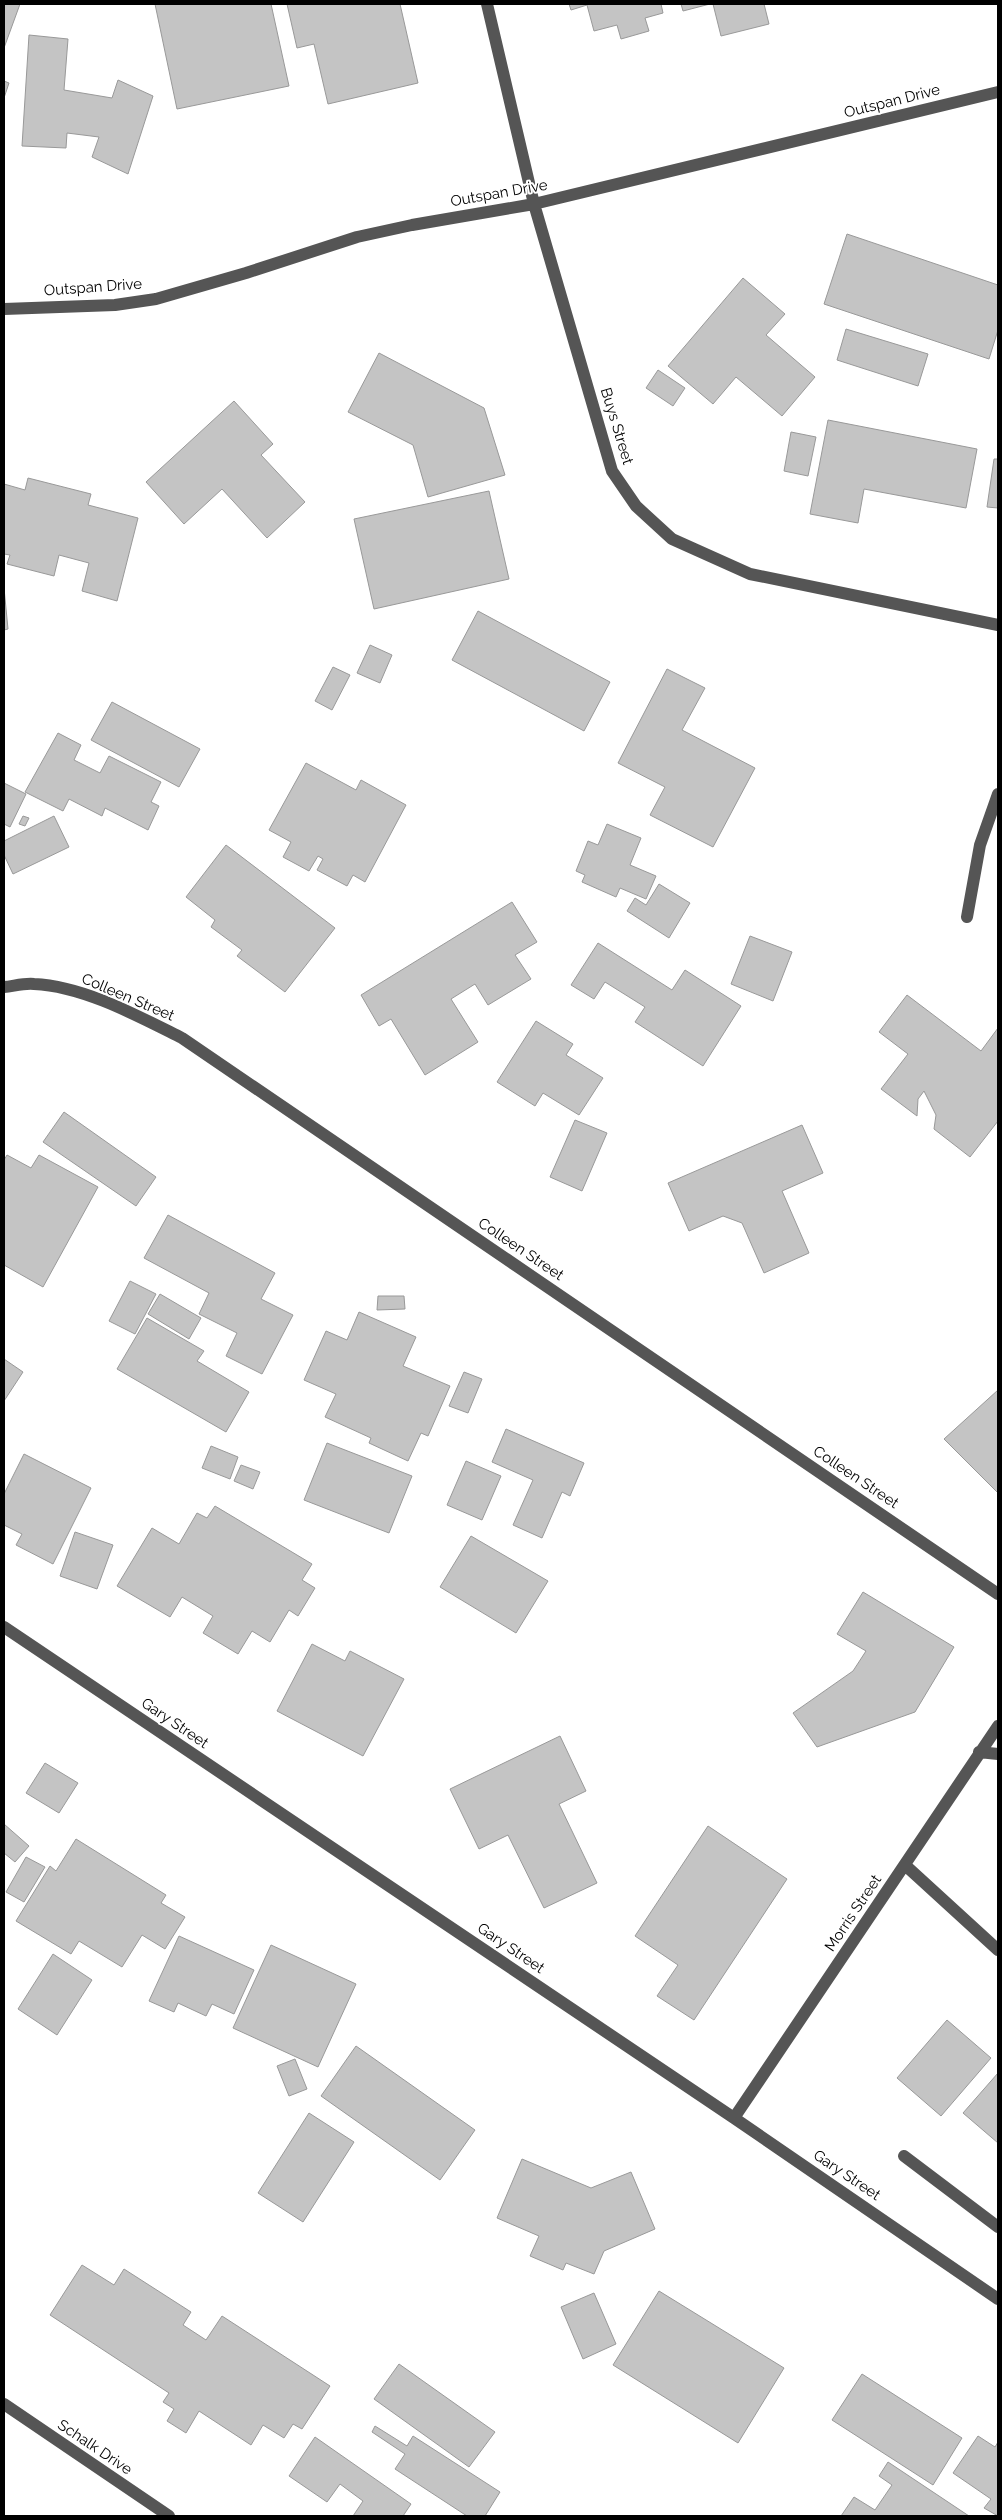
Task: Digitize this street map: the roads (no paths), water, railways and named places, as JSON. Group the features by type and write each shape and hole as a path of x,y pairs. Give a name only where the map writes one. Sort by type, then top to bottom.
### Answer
{"street":[{"name":"Buys Street","path":"487,4 534,204 612,471 636,506 672,539 750,574 998,625"},
{"name":"Outspan Drive","path":"4,309 115,305 156,299 246,274 357,237 412,225 534,204 998,92"},
{"path":"967,917 980,845 998,794"},
{"name":"Colleen Street","path":"4,987 33,983 64,987 139,1016 182,1038 998,1594"},
{"name":"Gary Street","path":"4,1627 734,2118 998,2299"},
{"name":"Morris Street","path":"734,2118 998,1726"},
{"path":"980,1752 998,1754"},
{"path":"905,1864 998,1950"},
{"path":"904,2156 998,2227"},
{"name":"Schalk Drive","path":"4,2404 169,2516"}]}
